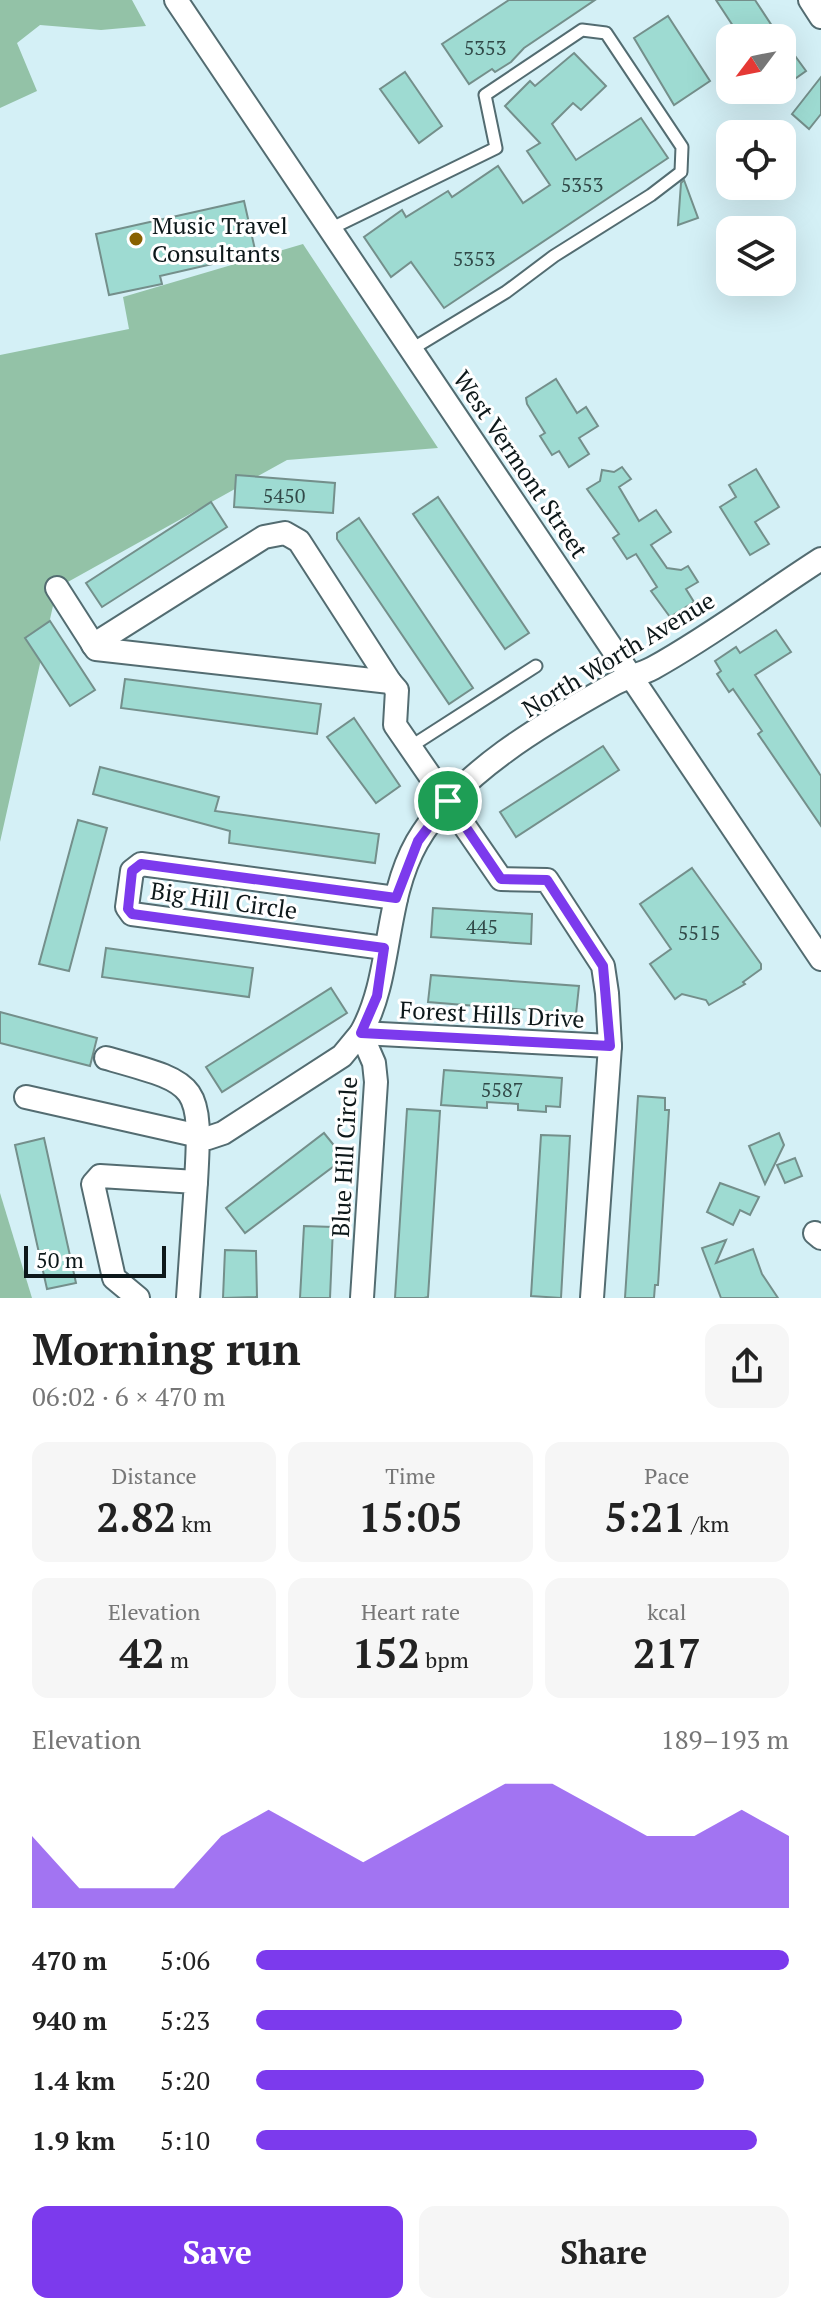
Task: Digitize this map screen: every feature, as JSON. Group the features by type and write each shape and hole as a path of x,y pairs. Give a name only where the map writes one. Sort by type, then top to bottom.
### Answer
{"street":[{"name":"West Vermont Street","path":"176,0 821,959"},
{"path":"810,0 821,17"},
{"path":"93,645 264,537 285,533 299,541 397,690 395,725 501,879 547,880 603,966 610,1046 592,1298"},
{"name":"North Worth Avenue","path":"448,801 500,756 615,683 654,667 821,559"},
{"path":"57,588 96,649 390,682"},
{"path":"26,1097 199,1137 219,1135 342,1056 361,1033 377,996 396,898 418,841 448,801"},
{"name":"Big Hill Circle","path":"384,948 132,914 127,907 132,871 141,864 396,898"},
{"name":"Forest Hills Drive","path":"361,1033 610,1046"},
{"name":"Blue Hill Circle","path":"361,1033 374,1063 376,1082 362,1298"},
{"path":"106,1058 177,1078 190,1093 197,1110 199,1137 188,1298"},
{"path":"138,1298 114,1278 94,1180 100,1176 196,1182"}],"lane":[{"path":"330,229 496,148 485,95 582,30 606,33 682,147 681,172 651,195 554,256 506,292 412,349"},
{"path":"410,747 536,666"}],"green space":[{"path":"0,0 132,0 146,26 101,30 40,25 17,43 37,91 0,108"},
{"path":"303,244 438,448 287,460 57,588 0,842 0,355 129,329 123,297"},
{"path":"0,1193 32,1298 0,1298"}],"building":[{"path":"509,0 595,0 524,48 511,62 495,72 492,69 469,84 442,44"},
{"path":"716,0 755,0 771,24 732,24"},
{"path":"668,16 710,81 674,105 634,38"},
{"path":"574,53 606,86 581,110 573,103 552,124 576,160 641,118 668,158 444,308 411,262 391,277 364,237 402,210 406,217 448,191 452,197 498,166 523,203 550,185 527,151 540,143 505,106 530,81 535,86"},
{"path":"796,57 806,71 796,78"},
{"path":"405,72 442,126 419,143 380,89"},
{"path":"821,77 821,114 809,129 792,114"},
{"path":"684,180 698,218 678,225 681,183"},
{"path":"244,201 256,254 160,276 162,284 109,295 96,234"},
{"path":"556,379 577,413 586,407 598,426 579,438 589,454 569,467 559,451 552,455 540,436 545,433 526,398"},
{"path":"622,467 631,479 619,487 639,521 656,510 671,532 651,545 667,568 681,570 688,566 698,582 686,589 694,602 670,617 651,591 657,587 636,554 627,559 613,538 619,534 587,489 600,481 602,470 614,472"},
{"path":"756,469 779,507 755,522 769,544 750,555 720,507 736,497 729,485"},
{"path":"236,475 335,483 333,513 234,507"},
{"path":"438,497 529,633 505,649 413,514"},
{"path":"211,502 227,527 102,607 86,583"},
{"path":"359,518 473,688 449,704 337,539 337,533"},
{"path":"50,621 95,690 70,706 25,638"},
{"path":"776,630 791,652 755,675 821,776 821,826 758,734 762,731 733,689 729,692 717,674 721,671 715,661 736,647 740,653"},
{"path":"125,679 321,704 317,734 121,708"},
{"path":"354,718 400,786 376,803 327,737"},
{"path":"603,746 619,770 516,837 500,812"},
{"path":"100,767 219,797 215,811 379,834 375,863 229,843 230,831 93,794"},
{"path":"78,820 107,828 69,971 39,964"},
{"path":"692,868 761,964 761,969 743,982 745,984 709,1005 706,1000 682,994 675,999 650,964 671,949 640,904"},
{"path":"433,908 532,914 531,944 431,937"},
{"path":"106,948 253,968 249,997 102,977"},
{"path":"431,975 579,986 576,1014 428,1002"},
{"path":"331,988 347,1013 222,1092 206,1067"},
{"path":"0,1012 97,1038 90,1066 0,1043"},
{"path":"444,1070 562,1078 560,1107 546,1106 546,1112 518,1110 518,1104 487,1102 487,1108 441,1105"},
{"path":"638,1096 665,1098 665,1110 669,1110 658,1285 655,1285 654,1298 625,1298"},
{"path":"407,1109 440,1111 428,1297 424,1298 395,1298"},
{"path":"324,1133 341,1154 335,1159 338,1163 245,1233 226,1208"},
{"path":"779,1133 784,1145 765,1184 749,1146"},
{"path":"541,1135 570,1136 561,1298 531,1296"},
{"path":"44,1138 76,1283 47,1289 15,1145"},
{"path":"795,1158 802,1176 785,1183 777,1165"},
{"path":"720,1183 759,1197 750,1215 740,1210 733,1225 707,1212"},
{"path":"304,1226 333,1227 330,1298 300,1298"},
{"path":"726,1240 716,1263 753,1249 762,1274 778,1298 721,1298 702,1248"},
{"path":"225,1250 256,1251 257,1297 223,1298"}],"place":[{"name":"Music Travel Consultants","path":"136,239"}],"route":[{"path":"448,801 501,879 547,880 603,966 610,1046 361,1033 377,996 384,948 132,914 128,909 132,871 141,864 396,898 418,841 448,801"}]}
